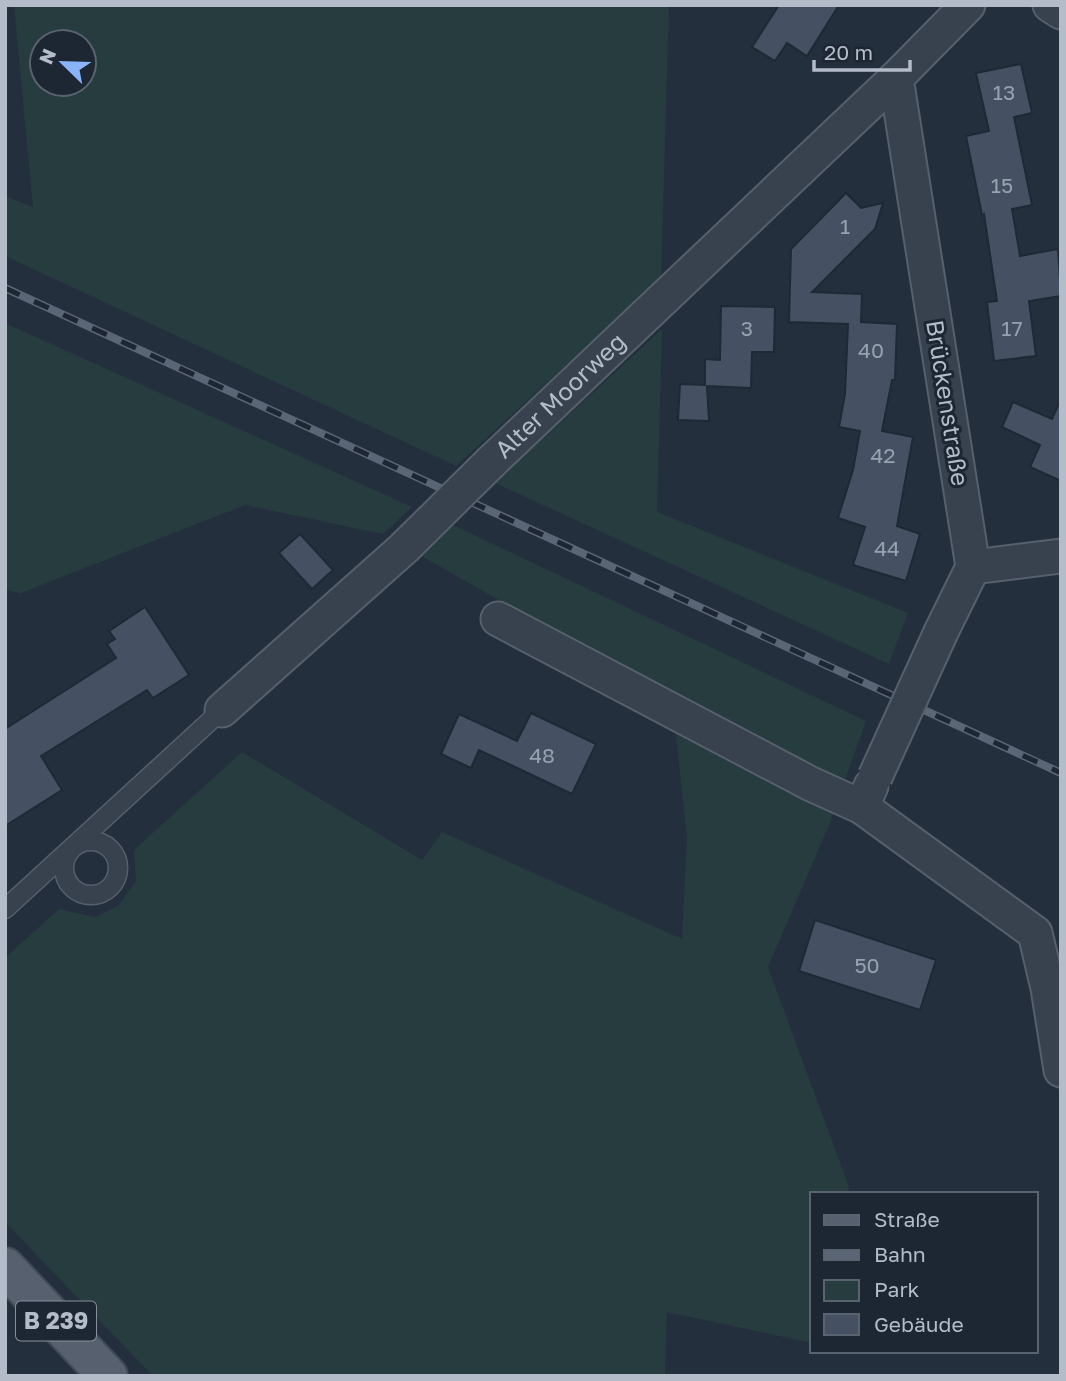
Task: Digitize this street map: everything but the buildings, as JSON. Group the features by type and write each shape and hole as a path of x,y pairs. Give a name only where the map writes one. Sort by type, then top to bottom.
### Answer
{"main road":[{"name":"B 239","path":"5,1267 107,1376"}],"street":[{"path":"896,78 968,5"},
{"path":"1050,5 1061,12"},
{"name":"Alter Moorweg","path":"222,710 404,548 896,78"},
{"name":"Brückenstraße","path":"896,78 973,567"},
{"path":"868,792 973,567 1061,556"},
{"path":"498,619 799,778 868,792 1048,928 1048,988 1061,1070"}],"lane":[{"path":"5,909 222,710"}],"green space":[{"path":"14,5 669,5 661,278 456,466 5,256 5,196 33,207"},
{"path":"5,323 412,507 383,534 245,505 21,593 5,590"},
{"path":"662,329 657,512 908,613 889,664 495,483"},
{"path":"451,524 866,721 830,823 768,967 849,1187 848,1192 810,1192 810,1343 667,1312 665,1376 153,1376 5,1222 5,958 59,909 95,917 118,906 136,881 134,850 242,752 422,860 442,832 682,939 687,837 672,699 418,554"}],"railway":[{"path":"5,288 1061,773"}]}
